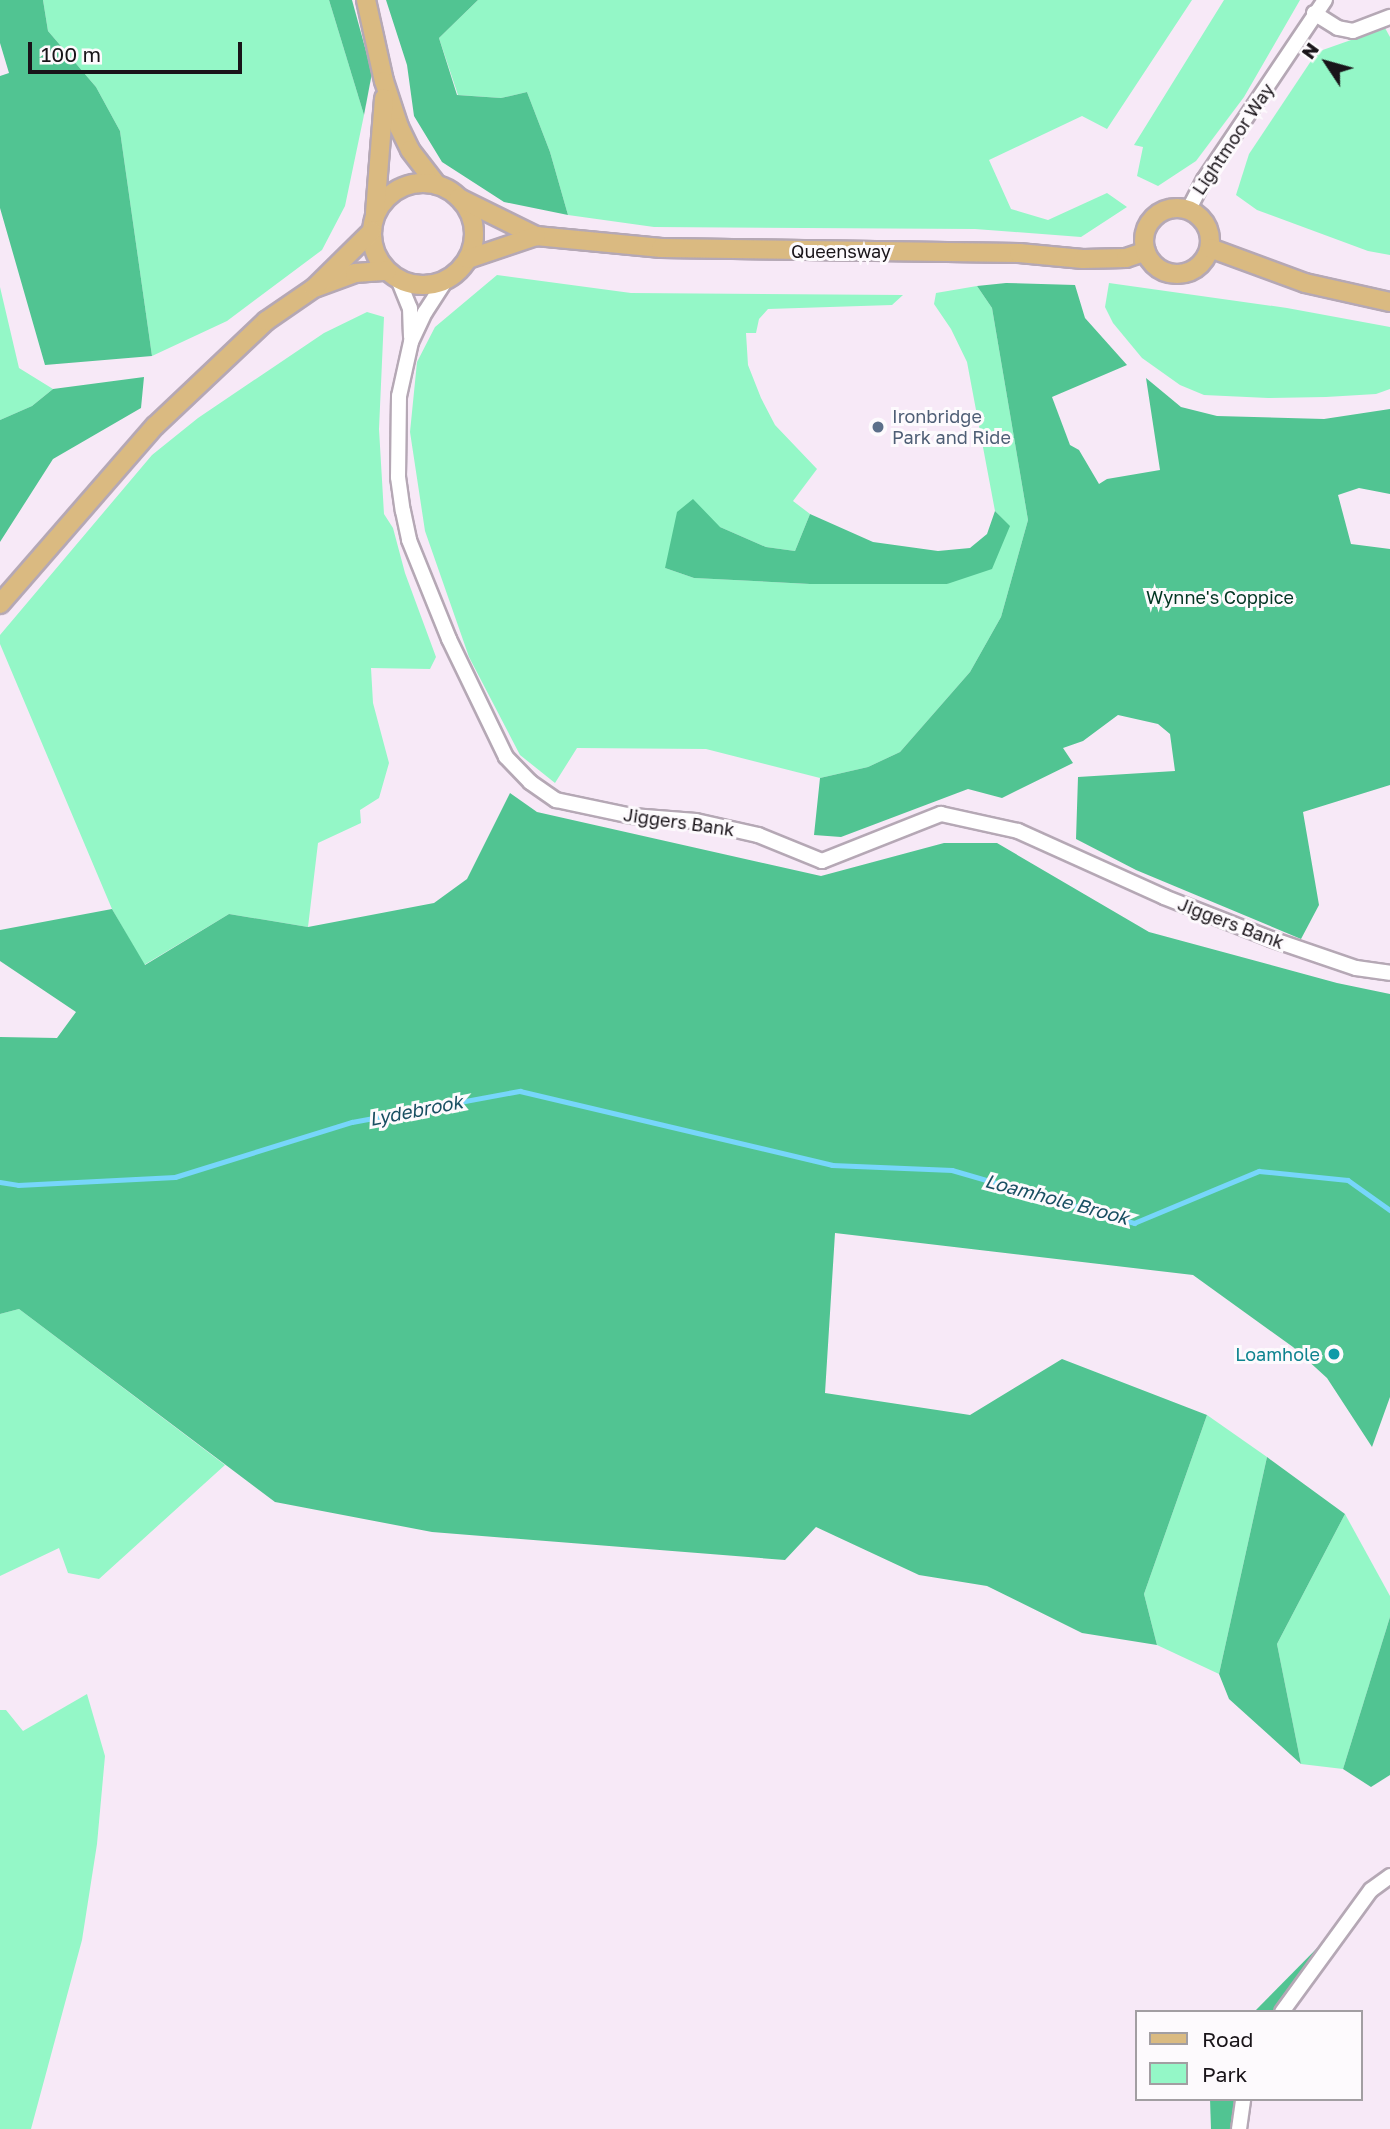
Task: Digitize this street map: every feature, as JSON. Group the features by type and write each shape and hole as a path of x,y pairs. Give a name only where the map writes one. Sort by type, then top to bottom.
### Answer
{"main road":[{"path":"366,0 384,81 404,138 437,185"},
{"path":"384,81 384,129 374,224 378,259 393,275"},
{"path":"0,604 155,426 266,321 314,288 374,224 393,193 422,183 437,185 459,198 469,212 474,227 468,259 446,280 422,285 393,275 355,273 314,288"},
{"name":"Queensway","path":"459,198 536,236 661,248 1019,253 1083,259 1126,258 1146,251"},
{"path":"1171,208 1189,209 1204,220 1209,229 1210,248 1199,266 1179,274 1158,268 1146,251 1146,232 1156,216 1171,208"},
{"name":"Queensway","path":"468,259 536,236"},
{"path":"1210,248 1305,283 1390,302"}],"street":[{"name":"Lightmoor Way","path":"1189,209 1204,180 1325,0"},
{"path":"1314,13 1338,28 1353,30 1390,17"},
{"name":"Jiggers Bank","path":"393,275 410,308 411,342"},
{"name":"Jiggers Bank","path":"446,280 425,312 411,342 398,396 398,477 409,540 449,639 506,757 530,782 556,800 632,816 695,821 758,835 822,860 941,814 1018,831 1164,897 1271,939 1356,968 1390,973"},
{"path":"1283,2010 1371,1890 1390,1876"},
{"path":"1239,2129 1243,2101"}],"green space":[{"path":"0,0 43,0 48,31 96,87 120,131 152,356 45,365 0,208 0,76 9,73 0,43"},
{"path":"43,0 329,0 364,115 345,206 322,250 227,321 152,356 120,131 96,87 48,31"},
{"path":"329,0 352,0 372,73 364,115"},
{"path":"386,0 478,0 439,38 457,95 501,98 527,92 550,152 568,215 504,202 442,162 414,116 407,65"},
{"path":"478,0 1192,0 1107,129 1082,116 989,160 1011,209 1048,220 1107,193 1127,207 1081,237 975,229 654,227 568,215 550,152 527,92 501,98 458,95 439,38"},
{"path":"1224,0 1300,0 1244,97 1196,161 1158,186 1137,176 1143,147 1134,145"},
{"path":"1385,28 1390,37 1390,255 1368,251 1257,210 1236,195 1249,154 1317,52"},
{"path":"497,275 631,293 903,295 892,305 768,309 759,319 756,333 746,333 748,365 775,425 817,469 793,501 810,514 795,551 766,547 720,527 665,568 694,578 810,584 947,584 1009,526 995,511 967,362 951,329 934,304 936,293 977,286 992,308 1028,520 1001,617 970,672 900,752 868,767 820,778 706,749 577,748 555,783 520,755 469,657 425,531 410,432 417,362 435,327"},
{"name":"Wynne's Coppice","path":"1006,283 1075,285 1085,318 1127,365 1052,397 1070,445 1079,450 1099,484 1107,479 1160,470 1146,378 1181,407 1217,416 1324,419 1390,409 1390,494 1359,488 1338,495 1351,544 1390,549 1390,785 1303,812 1319,905 1301,939 1136,870 1076,839 1078,777 1175,771 1170,734 1158,724 1118,715 1083,741 1063,748 1073,763 1002,798 968,789 841,837 814,835 820,778 868,767 900,752 970,672 1001,617 1028,520 992,308 977,286"},
{"path":"1109,283 1287,308 1390,327 1390,389 1376,394 1326,397 1204,395 1180,385 1142,358 1113,323 1105,307"},
{"path":"0,287 19,368 53,389 32,406 0,420"},
{"path":"367,312 384,317 379,429 384,514 393,528 405,573 436,657 430,669 371,668 373,703 389,763 379,798 360,810 361,823 318,843 308,927 229,914 144,965 112,909 0,644 0,635 152,455 198,418 324,333"},
{"path":"144,377 141,408 53,459 0,542 0,420 32,406 53,389"},
{"path":"693,499 720,527 766,547 795,551 810,514 873,542 938,551 970,548 987,534 995,511 1010,526 992,569 947,584 810,584 694,578 665,568 677,512"},
{"path":"510,793 537,812 821,876 944,843 997,843 1149,932 1337,983 1390,994 1390,1397 1372,1447 1327,1378 1293,1347 1193,1275 835,1233 825,1393 970,1415 1062,1359 1207,1415 1144,1594 1157,1645 1082,1633 987,1586 919,1575 816,1527 785,1560 432,1532 275,1502 19,1309 0,1314 0,1037 57,1038 76,1012 0,961 0,930 112,909 145,965 229,914 308,927 434,903 467,879"},
{"path":"19,1309 225,1465 99,1579 68,1573 59,1548 0,1576 0,1314"},
{"path":"1207,1415 1267,1457 1219,1674 1157,1645 1144,1594"},
{"path":"1267,1457 1345,1514 1277,1644 1301,1764 1229,1699 1219,1674"},
{"path":"1345,1514 1390,1596 1390,1617 1343,1769 1301,1764 1277,1644"},
{"path":"1390,1617 1390,1775 1371,1787 1343,1769"},
{"path":"87,1694 105,1756 97,1844 82,1940 31,2129 0,2129 0,1710 6,1710 23,1731"},
{"path":"1330,1935 1276,2010 1256,2010"},
{"path":"1210,2101 1235,2101 1232,2129 1211,2129"}],"waterway":[{"name":"Lydebrook","path":"0,1182 18,1185 175,1177 352,1122 520,1091 832,1165 952,1170 1134,1223 1259,1171 1348,1180 1390,1210"}],"place":[{"name":"Ironbridge Park and Ride","path":"878,427"},
{"name":"Loamhole","path":"1334,1354"}],"water label":[{"name":"Loamhole Brook","path":"1057,1199"}]}
